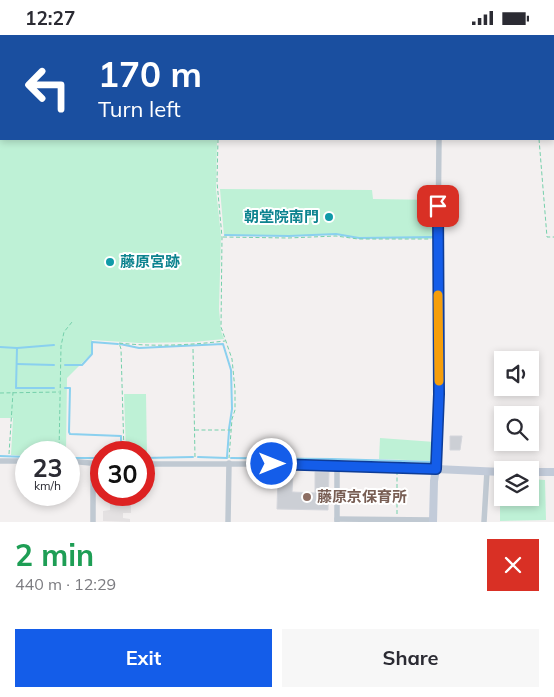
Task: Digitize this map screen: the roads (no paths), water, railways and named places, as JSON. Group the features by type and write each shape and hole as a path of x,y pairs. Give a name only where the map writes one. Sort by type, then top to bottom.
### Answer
{"street":[{"path":"337,465 337,521 396,519 433,521 439,394 439,140"},
{"path":"0,461 15,461"},
{"path":"228,522 229,463"},
{"path":"155,464 229,463 397,466 494,471"},
{"path":"484,522 487,471"},
{"path":"539,472 554,472"},
{"path":"93,506 93,522"}],"waterway":[{"path":"225,235 289,236 336,234 359,238 436,237"},
{"path":"65,365 82,365 92,354 92,342 118,344"},
{"path":"120,344 139,348 223,344 231,370 232,409 229,429"},
{"path":"17,348 54,345"},
{"path":"0,347 17,348 16,388 54,388"},
{"path":"17,364 54,365"},
{"path":"65,388 70,388 70,434 121,436 121,441"},
{"path":"227,457 229,431"},
{"path":"0,456 15,457"},
{"path":"155,458 193,457"},
{"path":"198,457 227,458"},
{"path":"80,458 90,458"},
{"path":"231,458 433,462"}],"place":[{"name":"朝堂院南門","path":"329,217"},
{"name":"藤原宮跡","path":"110,262"},
{"name":"藤原京保育所","path":"307,497"}]}
